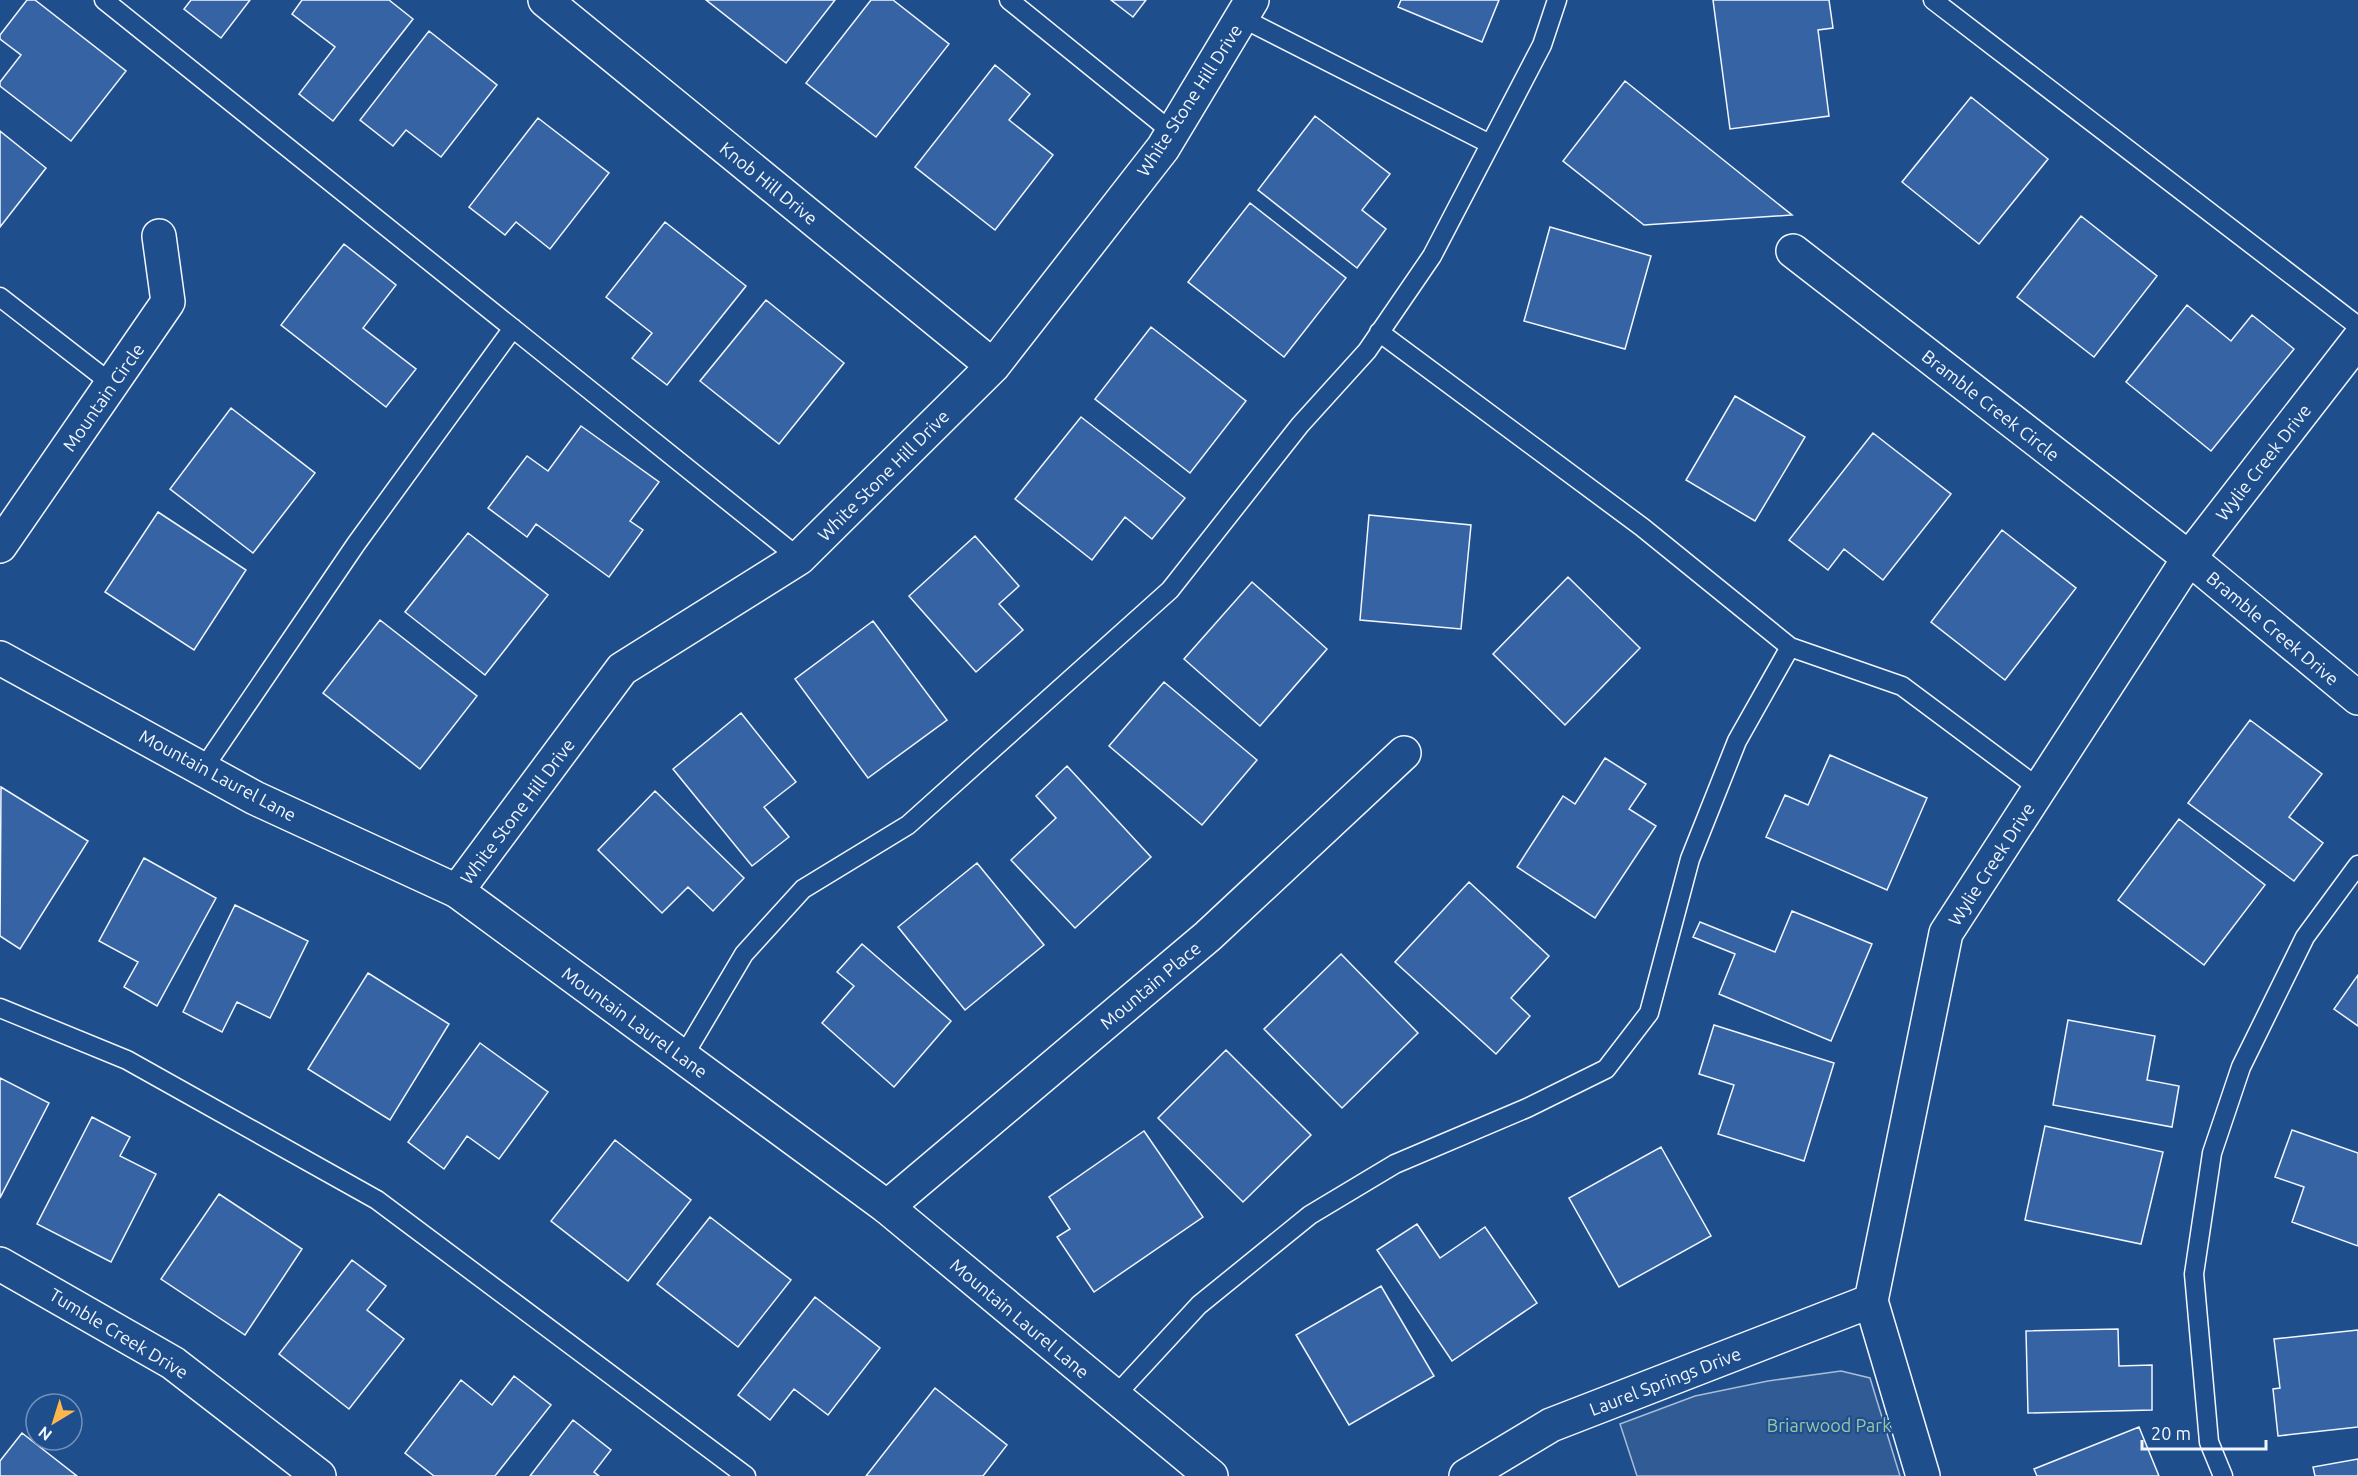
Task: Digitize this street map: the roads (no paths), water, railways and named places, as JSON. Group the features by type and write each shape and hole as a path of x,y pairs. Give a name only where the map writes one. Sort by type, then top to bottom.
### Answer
{"street":[{"name":"Knob Hill Drive","path":"545,0 993,366"},
{"name":"White Stone Hill Drive","path":"457,891 622,669 799,558 993,366 1163,148 1247,9"},
{"name":"Mountain Circle","path":"0,546 168,302 159,236"},
{"name":"Bramble Creek Circle","path":"1793,251 2188,558"},
{"name":"Wylie Creek Drive","path":"1923,1476 1871,1301 1946,933 2188,558 2358,340"},
{"name":"Bramble Creek Drive","path":"2188,558 2358,698"},
{"name":"Mountain Laurel Lane","path":"0,658 255,798 457,891 887,1207 1211,1476"},
{"name":"Mountain Place","path":"887,1207 1208,936 1404,753"},
{"name":"Tumble Creek Drive","path":"0,1264 173,1363 319,1476"},
{"name":"Laurel Springs Drive","path":"1466,1476 1551,1425 1871,1301"}],"lane":[{"path":"104,0 799,558"},
{"path":"1009,0 1172,132"},
{"path":"683,1057 744,954 803,889 908,825 1170,590 1300,424 1367,351 1432,256 1542,45 1557,0"},
{"path":"1933,0 2358,326"},
{"path":"1247,9 1490,144"},
{"path":"0,297 112,384"},
{"path":"203,769 356,544 513,328"},
{"path":"1379,332 1642,527 1790,647 1902,686 2040,789"},
{"path":"1114,1396 1199,1305 1310,1215 1395,1164 1527,1108 1606,1069 1649,1013 1690,859 1737,741 1790,647"},
{"path":"2223,1476 2209,1442 2194,1274 2212,1154 2241,1067 2305,937 2358,865"},
{"path":"0,1008 127,1060 377,1200 747,1476"}],"park label":[{"name":"Briarwood Park","path":"1829,1425"}]}
